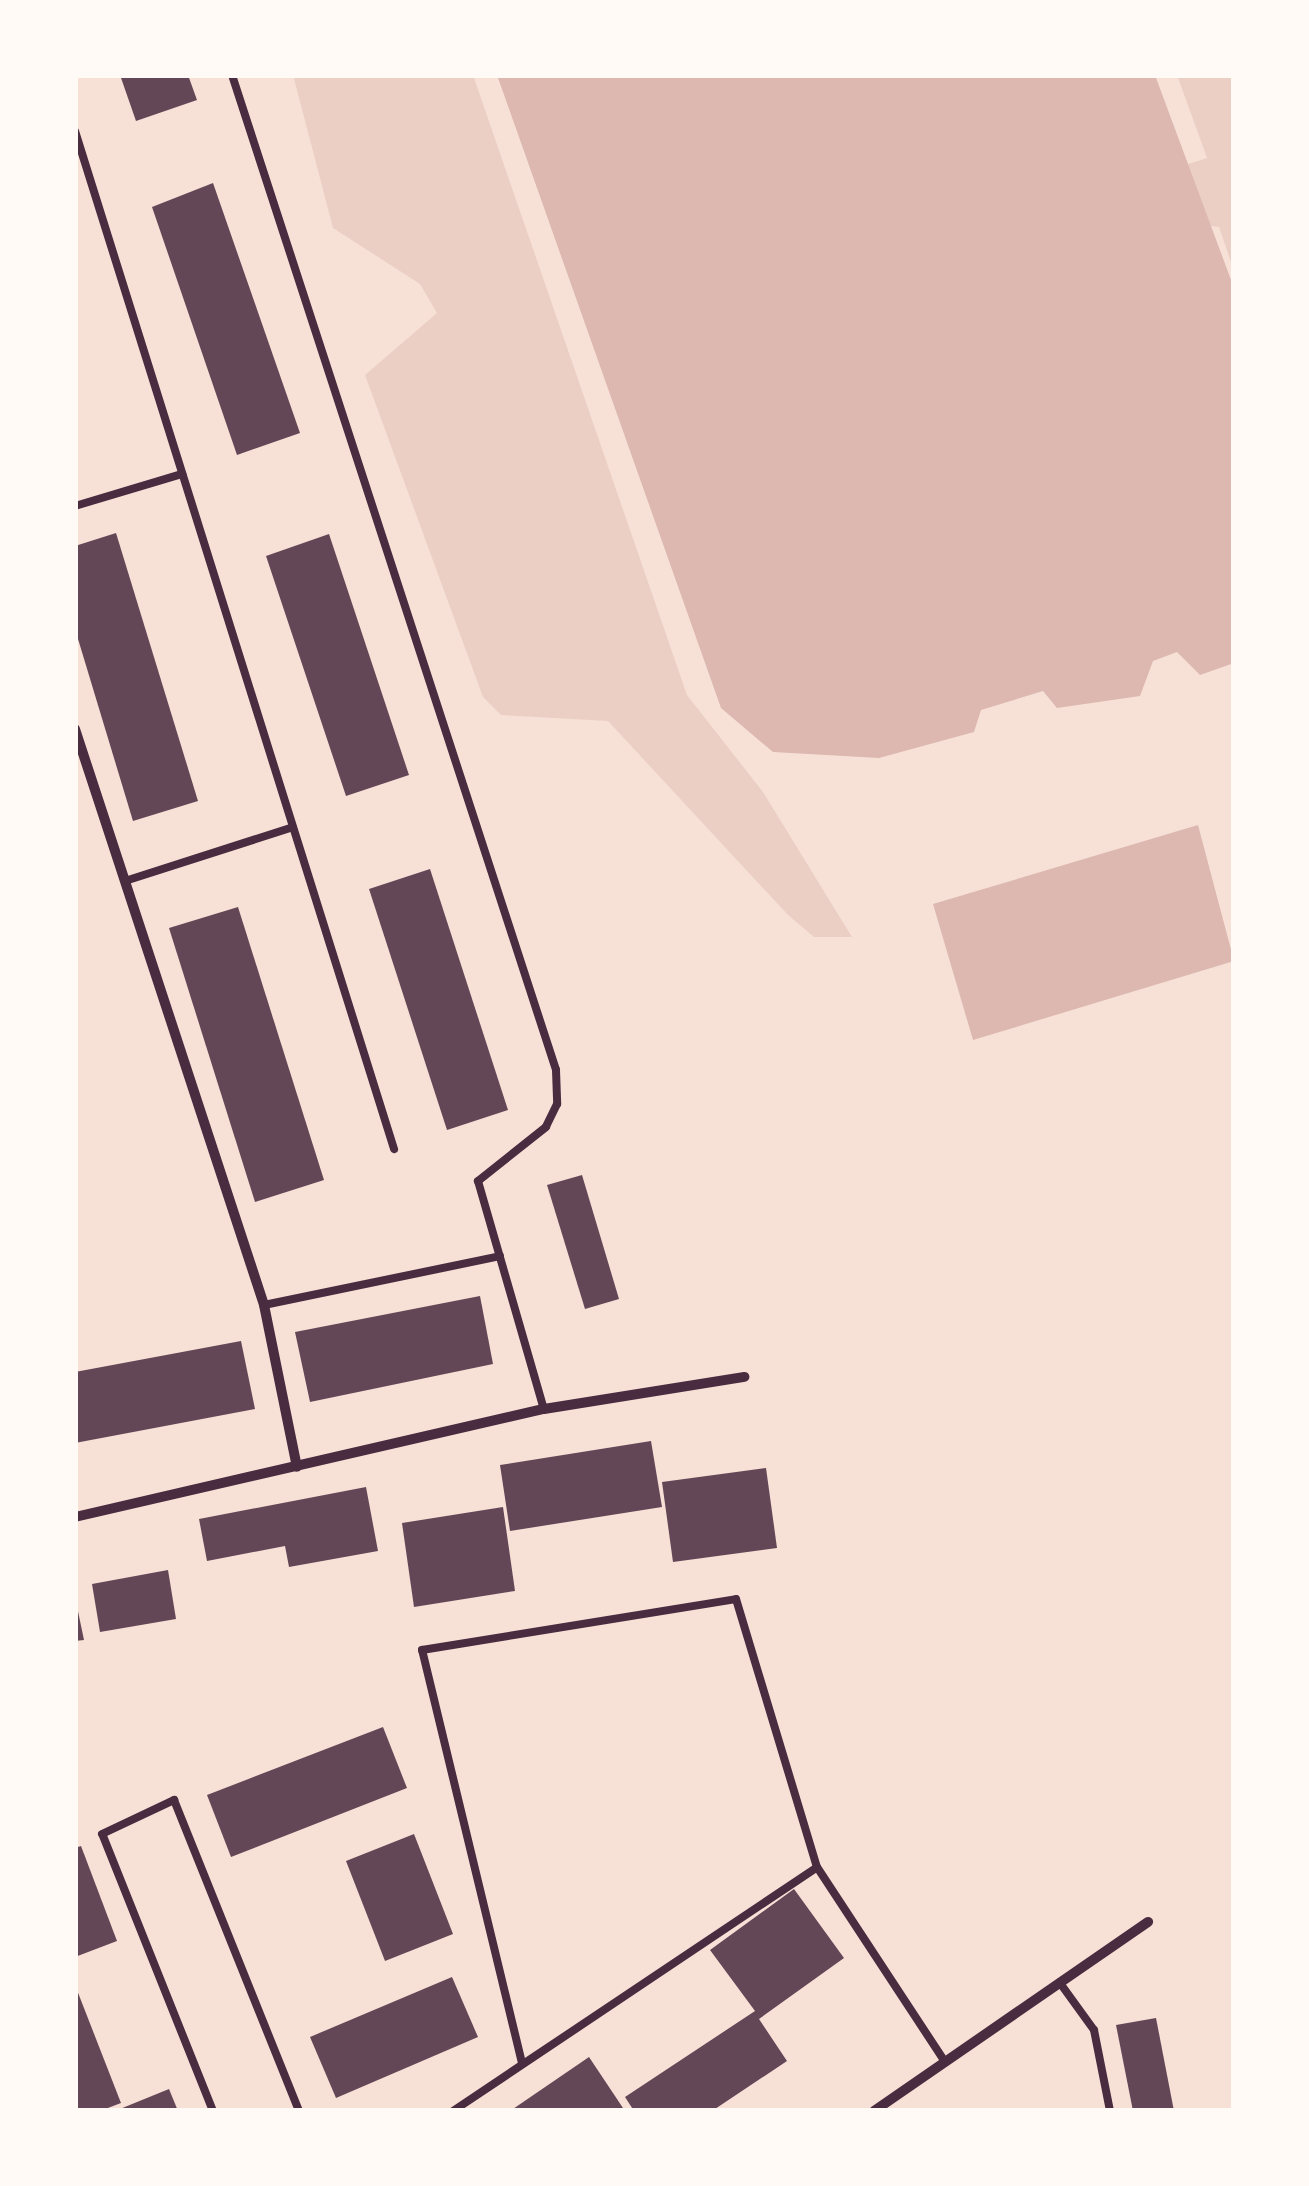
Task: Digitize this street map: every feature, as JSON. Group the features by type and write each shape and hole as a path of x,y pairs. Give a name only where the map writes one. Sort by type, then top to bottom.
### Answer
{"street":[{"path":"75,729 264,1305 297,1466"},
{"path":"75,1517 544,1409 744,1377"},
{"path":"874,2111 1148,1922"}],"lane":[{"path":"232,75 556,1070 557,1104 546,1127 478,1181 544,1409"},
{"path":"75,131 394,1150"},
{"path":"75,506 182,474"},
{"path":"124,882 293,827"},
{"path":"264,1305 500,1256"},
{"path":"522,2063 422,1650 736,1600 817,1866 945,2062"},
{"path":"213,2111 102,1834 174,1800 299,2111"},
{"path":"453,2111 817,1866"},
{"path":"1060,1983 1094,2030 1110,2111"}],"shaded area":[{"path":"293,75 473,75 687,695 763,792 852,937 814,937 788,915 608,721 501,715 483,697 365,375 437,313 420,284 333,228"},
{"path":"497,75 1155,75 1234,288 1234,663 1200,675 1177,652 1153,661 1140,696 1057,708 1043,691 981,710 974,732 879,758 773,752 721,708"},
{"path":"1177,75 1234,75 1234,271 1219,227 1194,224 1185,165 1207,158"},
{"path":"1198,825 1234,961 973,1040 933,904"}],"building":[{"path":"120,75 188,75 197,100 136,121"},
{"path":"213,183 300,433 237,455 152,207"},
{"path":"116,533 198,801 133,821 75,629 75,546"},
{"path":"329,534 409,775 346,796 266,556"},
{"path":"430,869 508,1110 447,1130 369,889"},
{"path":"238,907 324,1180 255,1202 169,928"},
{"path":"582,1175 619,1299 585,1309 547,1185"},
{"path":"480,1296 493,1364 310,1402 295,1332"},
{"path":"241,1341 255,1409 75,1443 75,1372"},
{"path":"651,1441 662,1507 510,1531 500,1465"},
{"path":"766,1468 777,1548 673,1562 662,1482"},
{"path":"366,1487 378,1551 289,1567 285,1546 207,1561 199,1519"},
{"path":"503,1507 515,1591 414,1607 402,1523"},
{"path":"168,1570 176,1619 100,1632 92,1584"},
{"path":"75,1597 84,1640 75,1641"},
{"path":"383,1727 407,1788 231,1857 207,1795"},
{"path":"414,1834 453,1934 385,1961 346,1861"},
{"path":"81,1846 117,1941 75,1957 75,1848"},
{"path":"794,1889 844,1958 759,2019 787,2061 712,2111 634,2111 625,2097 755,2011 710,1950"},
{"path":"452,1977 478,2037 336,2098 310,2037"},
{"path":"75,1985 121,2103 100,2111 75,2111"},
{"path":"1156,2018 1174,2111 1133,2111 1116,2025"},
{"path":"589,2057 625,2111 510,2111"},
{"path":"169,2089 178,2111 115,2111"}]}
